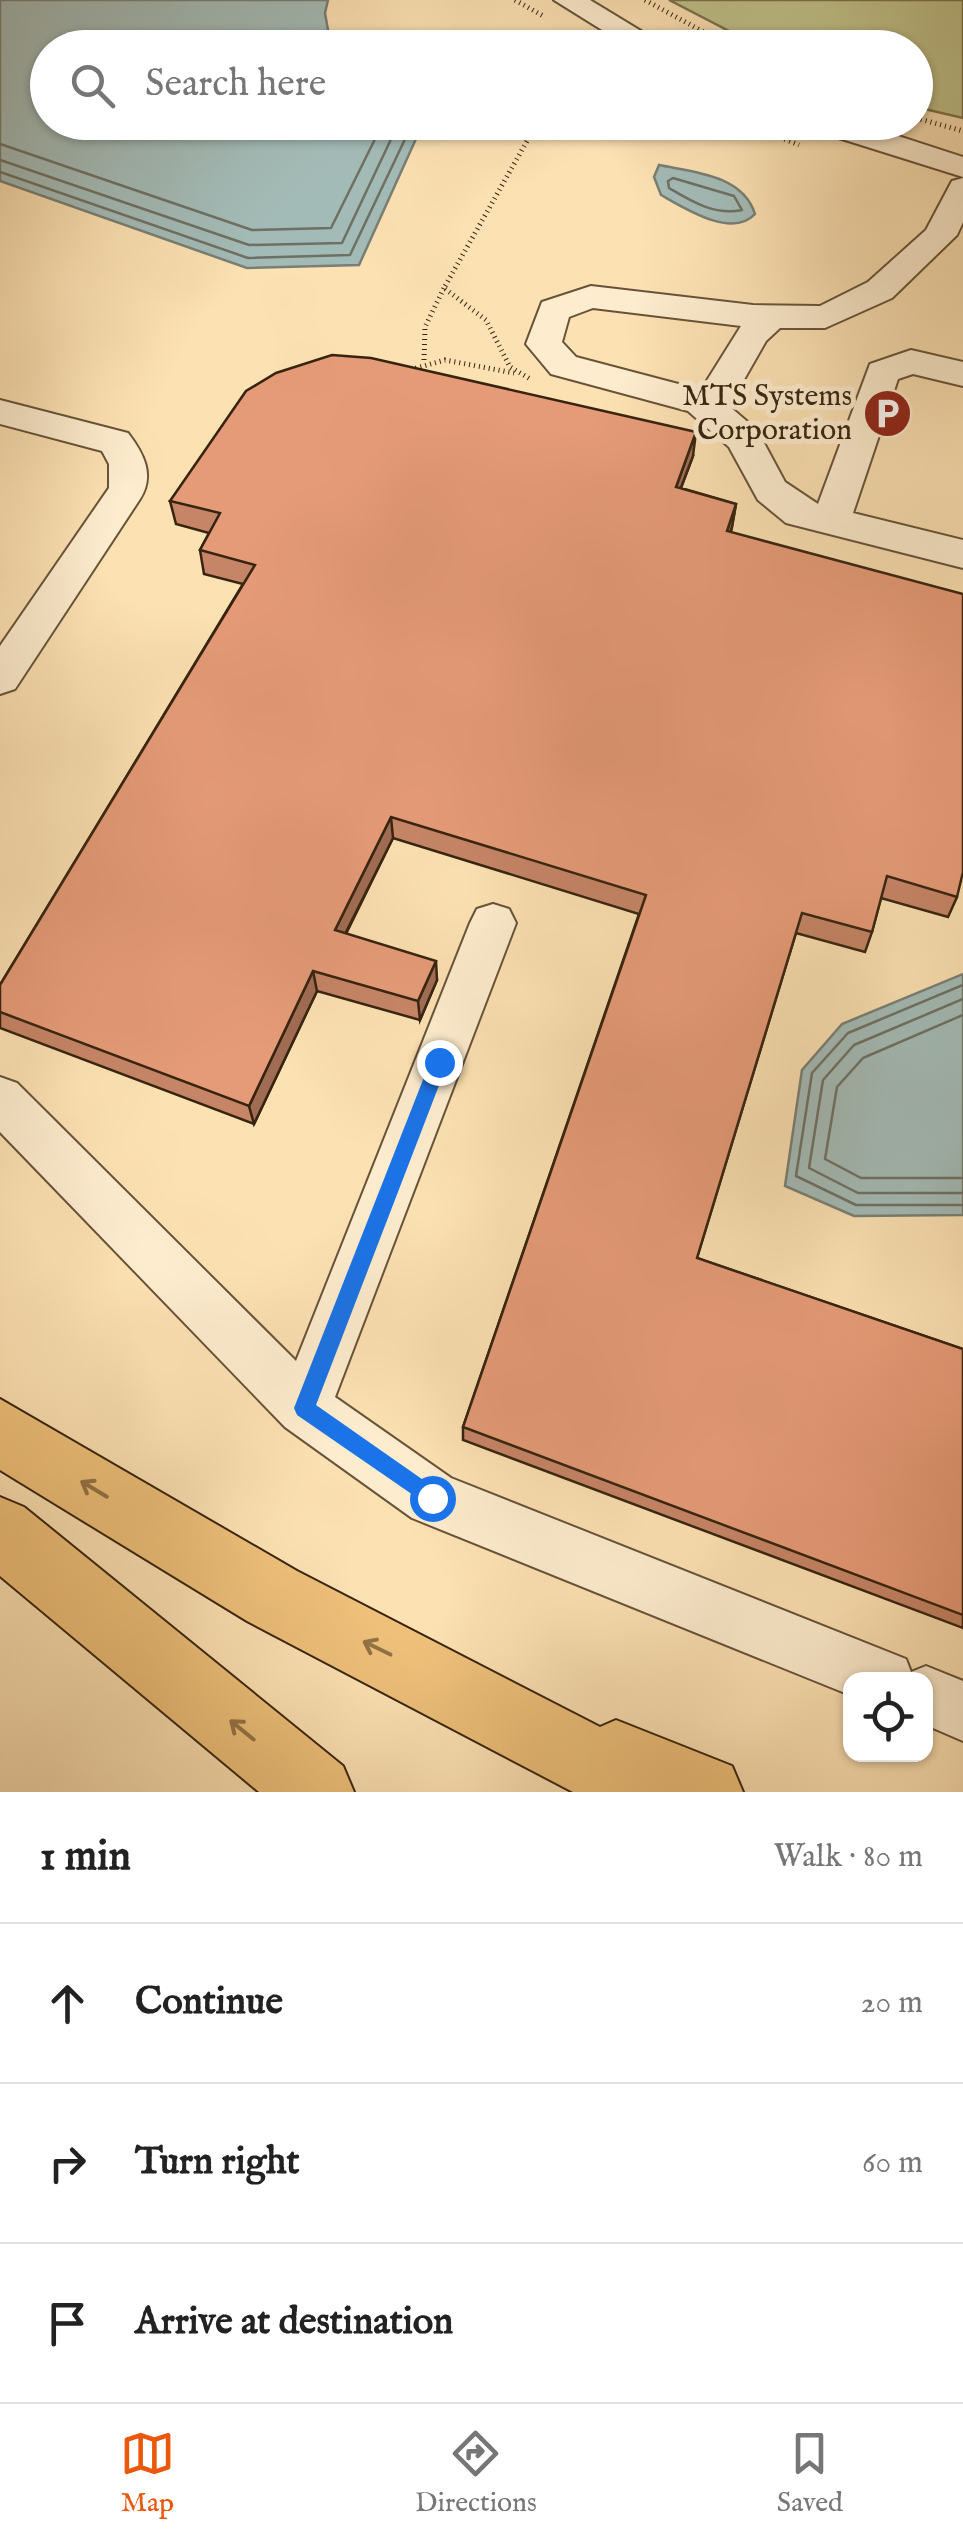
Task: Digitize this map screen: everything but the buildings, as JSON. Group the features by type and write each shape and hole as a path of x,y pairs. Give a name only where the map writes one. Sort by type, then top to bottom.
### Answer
{"highway":[{"path":"0,1432 272,1596 649,1792"},
{"path":"0,1531 317,1792"},
{"path":"434,1677 595,1750 706,1792"}],"street":[{"path":"568,0 622,30"},
{"path":"878,140 963,167"},
{"path":"963,188 940,235 880,290 826,317 772,316 592,297 554,310 544,344 564,366 701,402 744,439 771,491 800,513 963,554"},
{"path":"701,402 716,399 752,334 772,316"},
{"path":"831,520 883,372 911,362 963,374"},
{"path":"0,412 115,442 127,456 131,472 126,490 0,678"},
{"path":"304,1408 493,922"},
{"path":"0,1099 304,1408 432,1498 866,1672"},
{"path":"933,1699 963,1710"}],"path":[{"path":"645,0 700,30"},
{"path":"933,123 963,131"},
{"path":"424,360 421,342 425,328 528,140"},
{"path":"444,288 489,319 499,331 510,367 520,375"},
{"path":"400,378 424,360 470,362 537,382"}],"green space":[{"path":"669,0 963,0 963,118 933,111 933,30 727,30"}],"water":[{"path":"0,0 328,0 328,30 30,30 30,140 415,140 359,265 247,268 0,181"},
{"path":"659,165 729,183 749,201 755,214 745,221 721,222 682,207 661,195 654,177"},
{"path":"963,974 963,1215 854,1216 785,1186 802,1070 842,1024"}],"place":[{"name":"MTS Systems Corporation","path":"887,414"}],"route":[{"path":"432,1498 304,1408 439,1062"}]}
